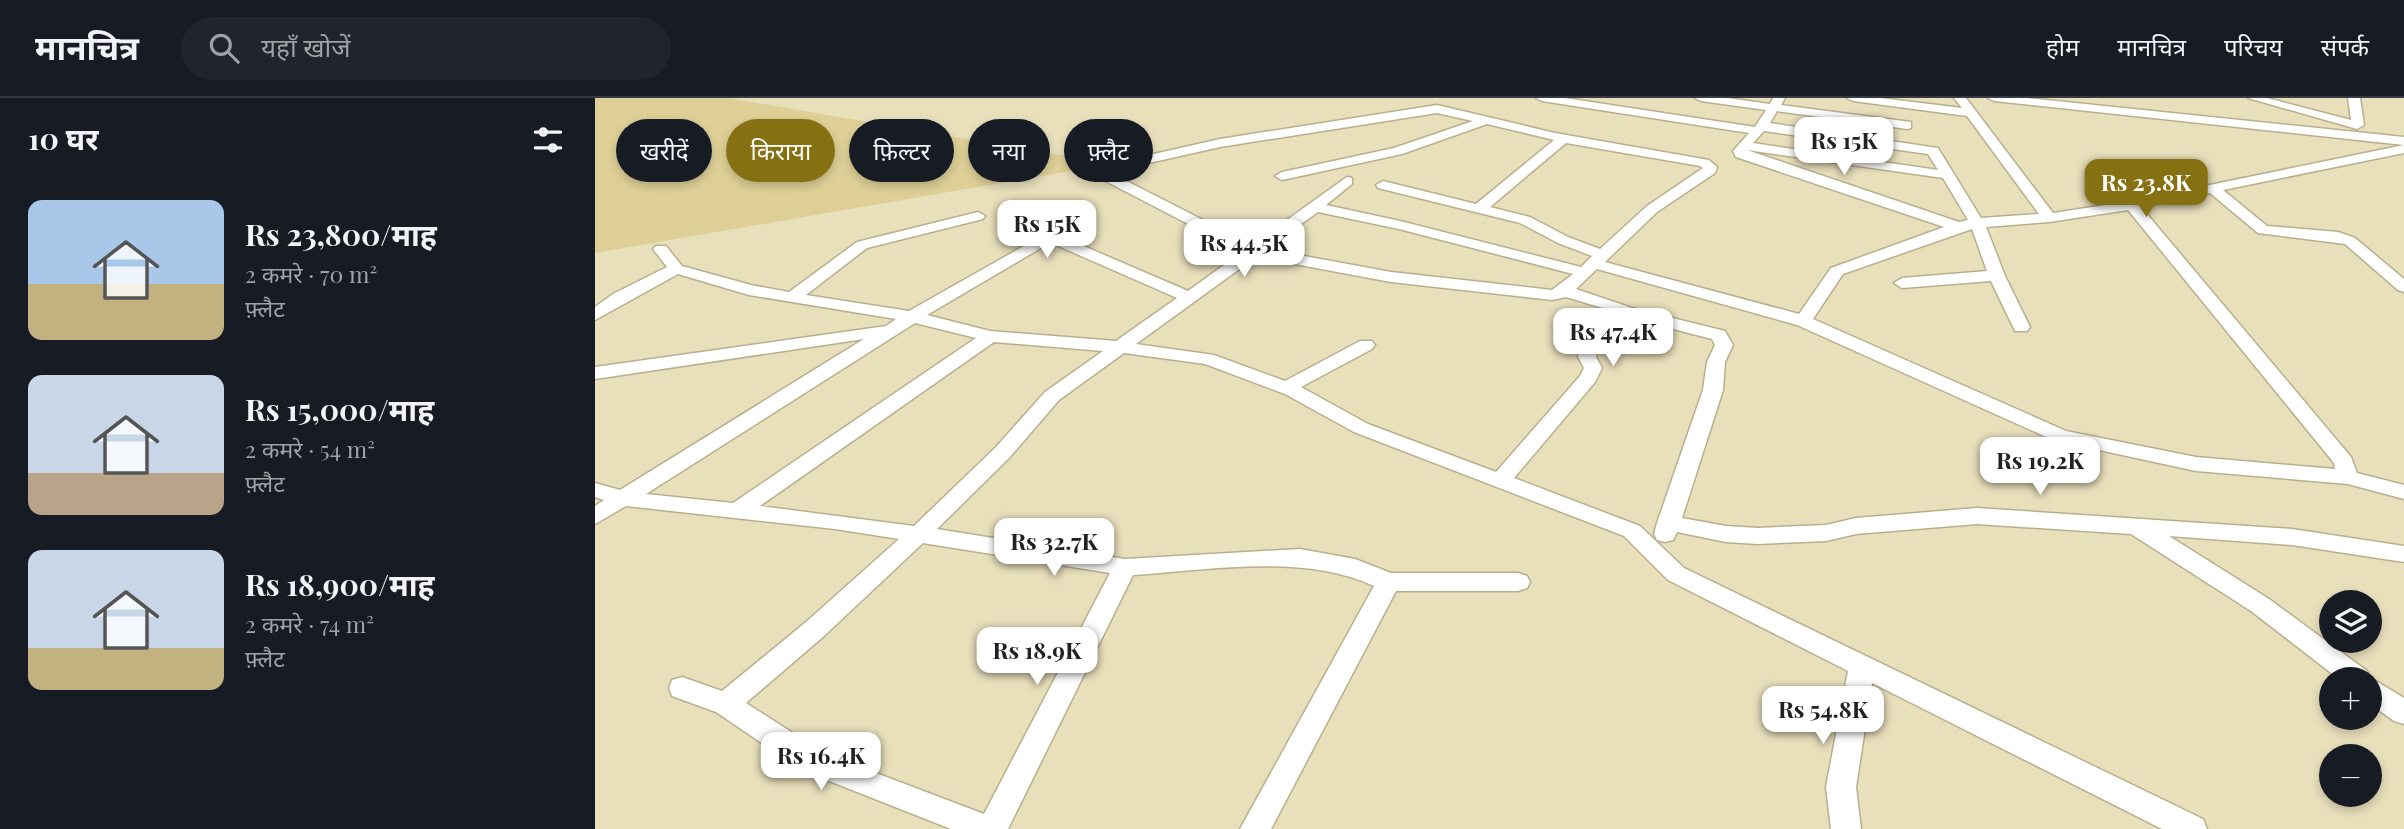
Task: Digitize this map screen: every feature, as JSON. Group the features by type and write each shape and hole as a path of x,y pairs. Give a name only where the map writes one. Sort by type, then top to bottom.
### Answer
{"street":[{"path":"1542,98 1578,114 1760,129 1931,149 1977,222 1997,276 2021,327"},
{"path":"1701,98 1776,103 1907,125"},
{"path":"1853,98 1970,113"},
{"path":"1960,98 2049,218"},
{"path":"1994,98 2404,140"},
{"path":"2243,98 2271,103"},
{"path":"2254,98 2404,140"},
{"path":"2354,98 2358,125"},
{"path":"1776,103 1760,129 1728,156 1710,170 1653,209 1564,291 1552,295 1391,277 1251,251 1097,171 1220,143 1445,109 1559,138 1704,163 1728,156 1746,157 1958,227"},
{"path":"1480,208 1559,138 1578,114"},
{"path":"1282,176 1397,151 1485,121"},
{"path":"1803,321 1831,276 1837,271 1958,227 1977,222 2049,218 2132,205 2404,149"},
{"path":"1728,156 1948,174"},
{"path":"726,704 815,629 919,534 1003,452 1052,396 1315,207 1347,181"},
{"path":"1383,185 1525,220 1563,240 1595,264"},
{"path":"2211,187 2263,230 2339,237 2350,241 2404,287"},
{"path":"2132,205 2344,462 2348,477"},
{"path":"1315,207 1595,264 1803,321 2060,436 2196,464 2348,477 2404,492"},
{"path":"794,296 862,245 978,216"},
{"path":"595,516 903,323 1036,244 1058,240 1188,297"},
{"path":"661,249 676,269 749,290 794,296 903,323 990,336 1119,347 1208,359 1286,388 1361,428 1632,531 1642,537 1676,574 2192,829"},
{"path":"595,315 619,298 676,269"},
{"path":"1902,284 1939,282 1965,275 1997,276"},
{"path":"1564,291 1626,312 1719,335 1723,339 1724,345 1716,362 1713,390 1658,556"},
{"path":"595,300 619,298"},
{"path":"1499,482 1588,378 1593,368 1587,357 1588,350 1626,312"},
{"path":"595,373 786,347 903,323"},
{"path":"737,511 990,336"},
{"path":"1286,388 1366,345"},
{"path":"595,490 625,499 835,521 1125,567 1300,557 1355,567 1388,582 1518,582"},
{"path":"1668,523 1726,534 1758,536 1826,533 1856,526 1977,516 2292,537 2404,554"},
{"path":"2136,527 2260,605 2342,667"},
{"path":"992,829 1125,567"},
{"path":"1255,829 1388,582"},
{"path":"1846,829 1840,787 1862,664"},
{"path":"683,688 726,704 800,753 829,768 987,829"},
{"path":"2382,697 2404,713"}],"shaded area":[{"path":"595,98 728,98 850,119 849,182 954,182 954,137 968,139 968,182 1006,182 595,253"},
{"path":"1050,153 1064,156 1064,172 1050,174"}]}
